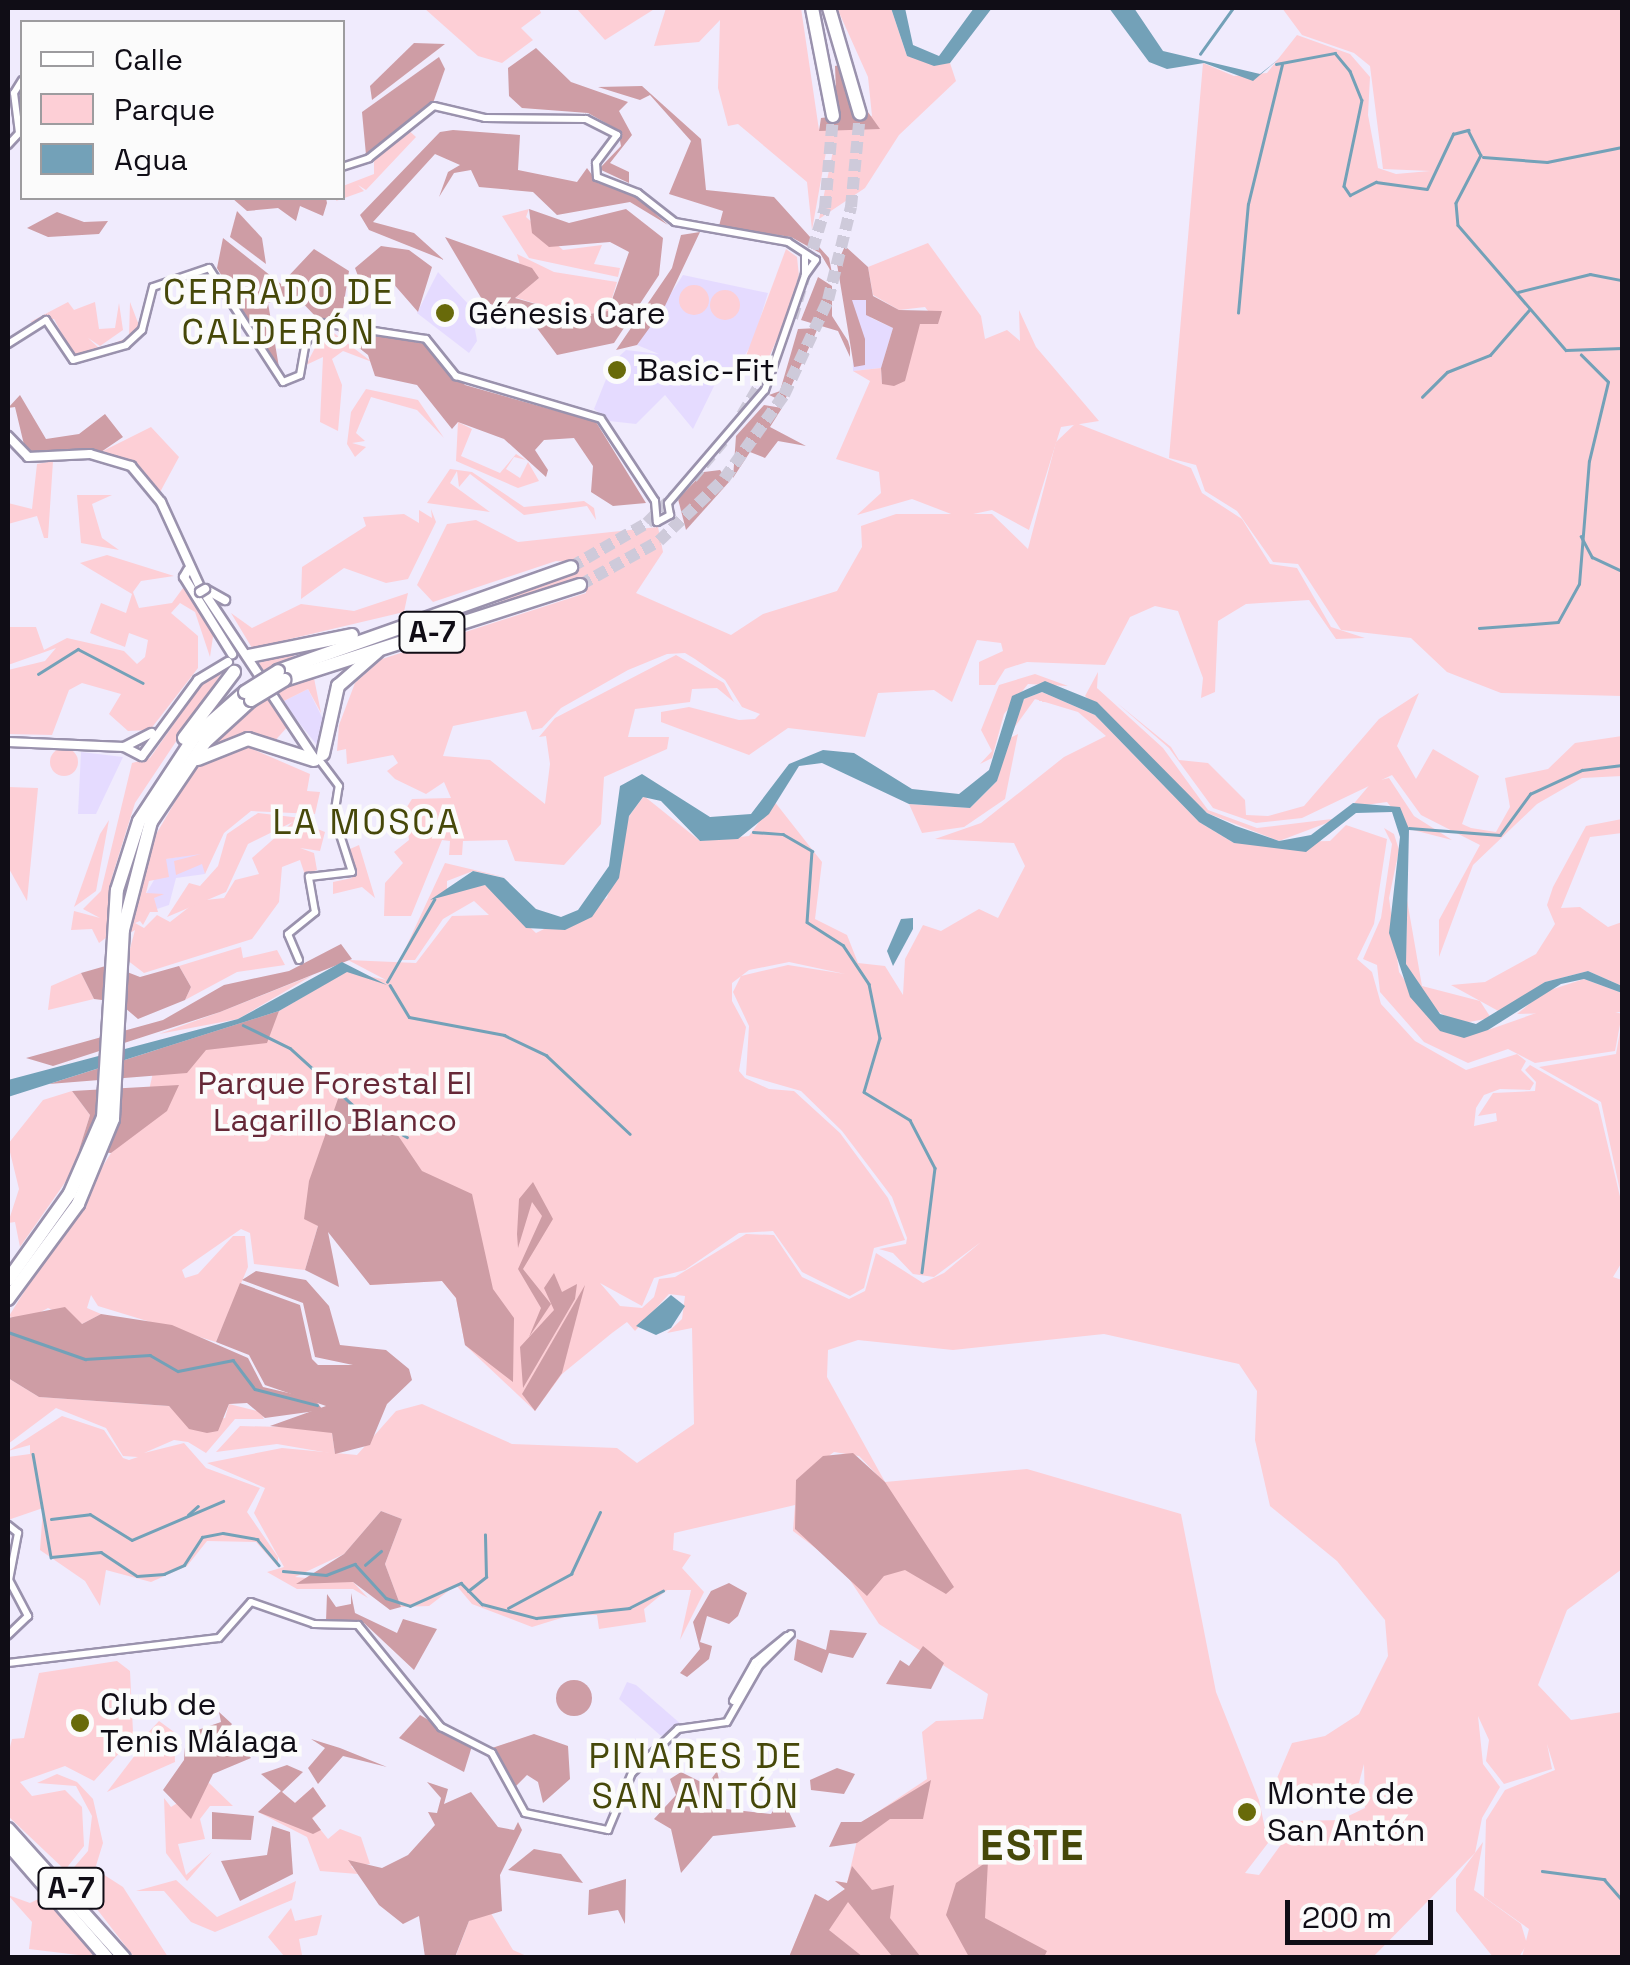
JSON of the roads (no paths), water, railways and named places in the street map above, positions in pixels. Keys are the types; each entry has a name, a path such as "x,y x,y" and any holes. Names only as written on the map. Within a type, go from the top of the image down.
{"highway":[{"path":"812,8 834,116"},
{"path":"830,8 860,114"},
{"name":"A-7","path":"8,1300 87,1171 112,1067 118,930 128,849 151,795 195,736 281,676 402,634 570,567"},
{"name":"A-7","path":"402,634 580,585"},
{"path":"151,795 239,660 402,634"},
{"path":"182,773 209,750 248,740 317,756 348,672 402,634"},
{"name":"A-7","path":"118,930 137,858 182,773 248,696"},
{"name":"A-7","path":"8,1280 87,1171"},
{"name":"A-7","path":"8,1828 124,1958"},
{"name":"A-7","path":"8,1844 107,1958"}],"main road":[{"path":"8,436 28,456 90,454 131,466 161,502 186,574 239,660 262,680 317,756"},
{"path":"186,574 203,591 239,660"},
{"path":"203,591 224,600"},
{"path":"203,591 239,660"},
{"path":"124,747 137,758 203,675 239,660"},
{"path":"8,742 124,747 160,728"},
{"path":"140,737 147,747"}],"street":[{"path":"8,145 19,133 16,108 20,89"},
{"path":"345,166 370,158 434,106 484,118 586,118 617,135 596,163 598,177 647,198 675,222 771,237 818,265 805,275"},
{"path":"668,504 765,390 805,275 805,256"},
{"path":"8,344 46,320 72,360 126,345 142,330 154,287 210,268 283,382 300,375 306,342 322,323 426,339 456,376 600,419 655,501 658,522 670,515 668,504"},
{"path":"655,501 668,504"},
{"path":"300,960 288,934 315,912 308,877 337,880 352,868 334,816 340,786 317,756"},
{"path":"8,1525 18,1533 9,1580 28,1616 8,1635"},
{"path":"8,1664 219,1638 251,1602 314,1624 358,1625 442,1727 492,1753 525,1813 608,1830 622,1784 663,1740 720,1724 730,1718 759,1666 791,1634 755,1662 720,1724"}],"water":[{"path":"891,8 905,8 913,45 939,56 974,8 992,8 950,63 934,66 907,56"},
{"path":"1109,8 1134,8 1163,51 1260,74 1280,58 1253,81 1204,63 1167,69 1149,62"},
{"path":"1045,681 1097,702 1207,813 1236,826 1279,841 1311,835 1353,803 1400,807 1409,829 1406,964 1440,1014 1476,1024 1545,982 1588,971 1622,986 1622,993 1584,979 1561,984 1488,1030 1464,1038 1440,1031 1410,997 1389,933 1400,837 1392,812 1356,813 1306,852 1234,843 1199,822 1095,715 1042,692 1024,699 997,781 970,808 909,804 822,763 799,766 769,814 738,839 700,841 661,801 643,797 629,816 619,878 592,917 565,930 526,928 485,885 430,900 473,871 504,878 536,909 561,917 578,910 609,866 620,786 642,774 710,817 751,814 789,764 823,750 854,753 912,789 959,794 989,770 1012,696"},
{"path":"913,918 913,929 893,966 887,951 901,919"},
{"path":"342,962 387,985 347,972 279,1011 8,1097 8,1080 238,1019"},
{"path":"671,1295 685,1306 671,1328 656,1335 636,1326"}],"waterway":[{"path":"1200,54 1233,8"},
{"path":"1276,64 1335,53 1350,71 1362,100 1344,186 1350,195 1376,182 1427,189 1453,134 1468,130 1481,155 1456,203 1458,225 1566,350 1622,348"},
{"path":"1238,313 1248,204 1282,65"},
{"path":"1483,157 1547,162 1622,147"},
{"path":"1518,292 1590,274 1622,280"},
{"path":"1422,397 1447,372 1490,355 1529,310"},
{"path":"1479,628 1558,622 1579,584 1589,461 1608,382 1581,355"},
{"path":"1581,536 1592,557 1622,571"},
{"path":"38,674 78,649 143,683"},
{"path":"1409,828 1500,835 1530,794 1582,770 1622,765"},
{"path":"753,832 783,834 812,851 807,922 843,945 869,984 880,1038 864,1092 910,1120 935,1168 922,1272"},
{"path":"387,982 434,900"},
{"path":"390,985 409,1017 504,1035 546,1055 630,1134"},
{"path":"243,1025 290,1048 355,1107 407,1137"},
{"path":"8,1332 85,1359 150,1355 178,1371 233,1360 255,1389 317,1405"},
{"path":"33,1454 51,1557 101,1552 137,1576 164,1574 184,1565 202,1537 223,1533 257,1539 279,1565"},
{"path":"51,1519 90,1514 132,1540 223,1501"},
{"path":"188,1515 198,1506"},
{"path":"508,1608 571,1574 600,1512"},
{"path":"468,1591 486,1577 485,1535"},
{"path":"365,1565 381,1551"},
{"path":"283,1571 326,1575 355,1564 386,1598 410,1606 461,1583 482,1604 536,1618 629,1608 663,1591"},
{"path":"1542,1871 1604,1879 1622,1900"}],"tunnel":[{"path":"580,585 659,541 724,479 784,395 828,300 851,207 860,114"},
{"path":"792,318 825,208 833,116"},
{"path":"742,415 772,364"},
{"path":"692,478 724,440"},
{"path":"571,567 647,523 675,495"}],"place":[{"name":"Génesis Care","path":"445,313"},
{"name":"Basic-Fit","path":"617,370"},
{"name":"Club de Tenis Málaga","path":"80,1723"},
{"name":"Monte de San Antón","path":"1247,1812"}],"district":[{"name":"CERRADO DE CALDERÓN","path":"279,312"},
{"name":"LA MOSCA","path":"367,822"},
{"name":"PINARES DE SAN ANTÓN","path":"696,1776"},
{"name":"ESTE","path":"1033,1846"}],"park label":[{"name":"Parque Forestal El Lagarillo Blanco","path":"335,1102"}]}
